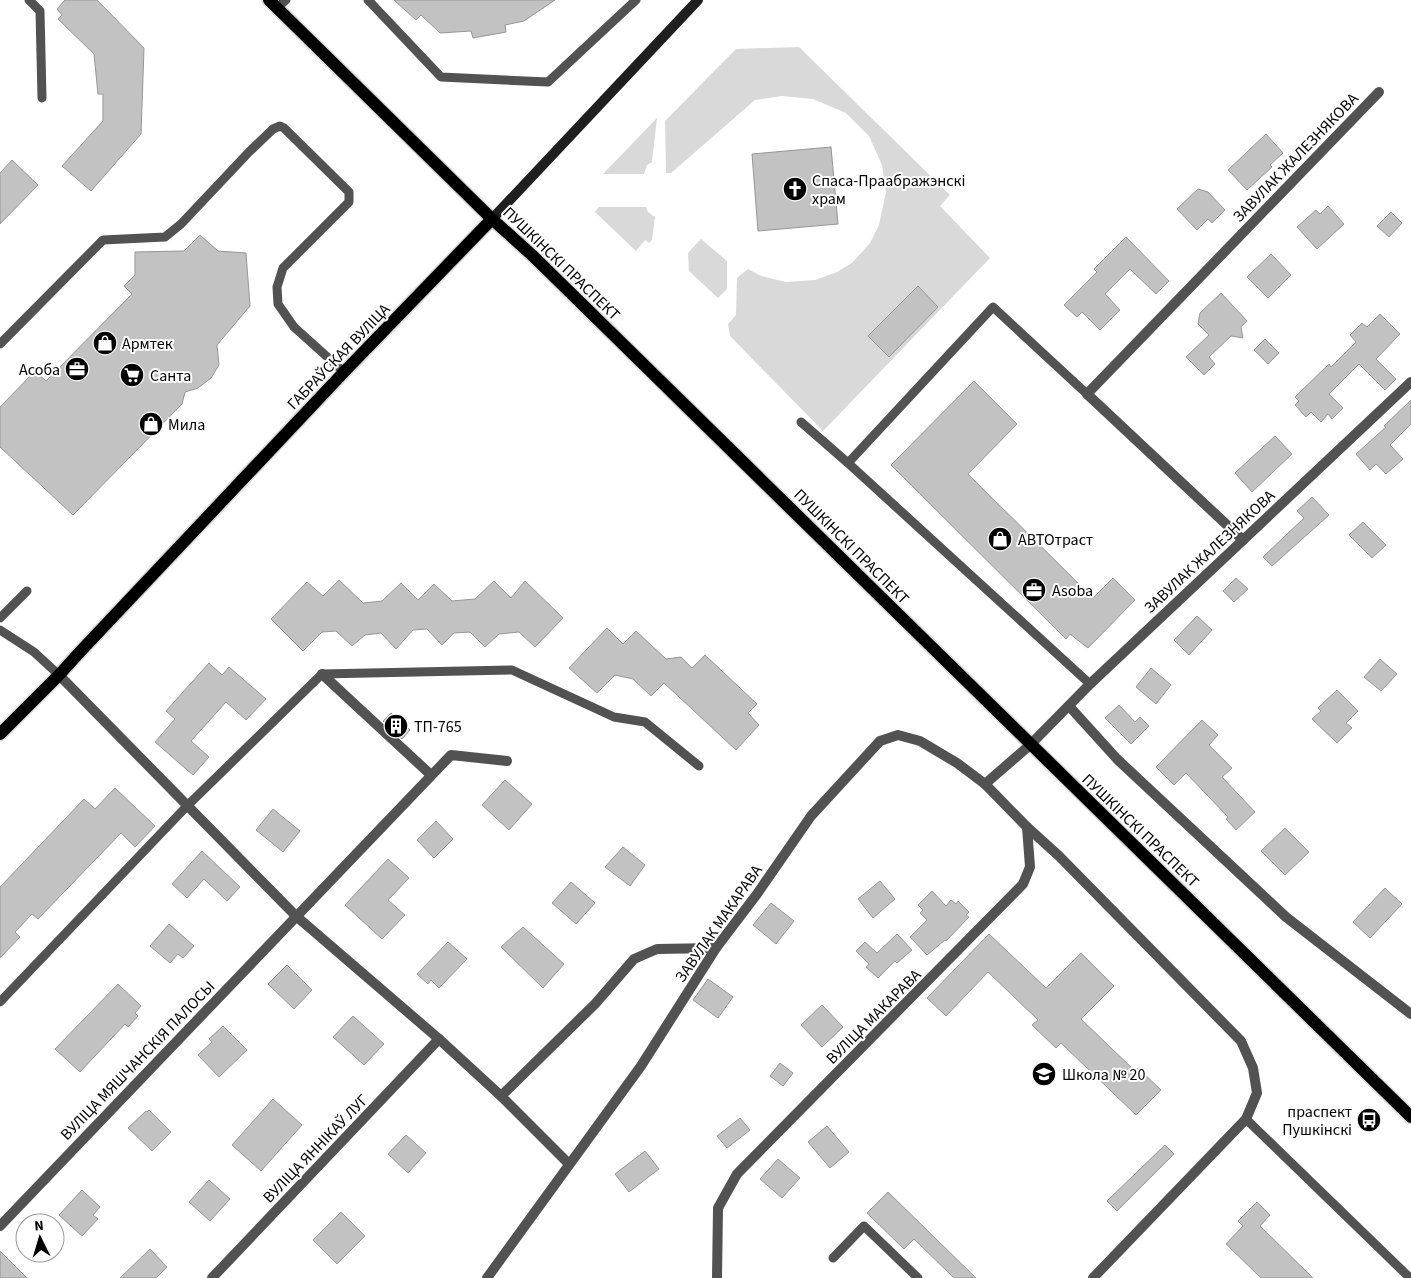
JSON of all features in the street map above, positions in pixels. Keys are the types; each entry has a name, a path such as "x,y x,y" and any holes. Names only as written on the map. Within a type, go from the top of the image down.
{"main road":[{"name":"ГАБРАЎСКАЯ ВУЛІЦА","path":"0,734 59,675 84,646 492,219 698,0"},
{"name":"ПУШКІНСКІ ПРАСПЕКТ","path":"277,3 492,219 548,270 1411,1117"}],"street":[{"name":"ЗАВУЛАК ЖАЛЕЗНЯКОВА","path":"1087,394 1379,92"},
{"name":"ЗАВУЛАК ЖАЛЕЗНЯКОВА","path":"1030,745 1090,684 1411,382"},
{"path":"1087,394 1243,540"},
{"path":"322,674 431,774"},
{"path":"59,675 296,916 440,1039 501,1096 569,1164"},
{"path":"1069,706 1117,760 1286,917 1411,1014"},
{"name":"ЗАВУЛАК МАКАРАВА","path":"487,1278 641,1066 716,948 812,816 880,742 898,735 920,741 957,763 985,784"},
{"path":"1030,745 985,784 1027,828 1059,856 1241,1041 1253,1068 1257,1093 1246,1119 1093,1278"},
{"name":"ВУЛІЦА МЯШЧАНСКІЯ ПАЛОСЫ","path":"0,1226 451,755 507,760"},
{"name":"ВУЛІЦА МАКАРАВА","path":"717,1278 718,1208 737,1174 1023,884 1030,867 1027,828"},
{"path":"501,1096 594,1004 634,959 657,949 716,948"},
{"name":"ВУЛІЦА ЯННІКАЎ ЛУГ","path":"212,1278 440,1039"}],"lane":[{"path":"29,0 40,11 42,98"},
{"path":"368,0 441,77 548,82 636,0"},
{"path":"0,344 103,240 165,237 181,224 255,146 276,127 280,126 349,192 349,202 283,268 277,287 278,304 294,327 344,372"},
{"path":"848,463 992,307 1087,394"},
{"path":"801,422 1090,684"},
{"path":"0,618 26,591"},
{"path":"0,630 34,652 59,675"},
{"path":"0,1002 187,806 322,674 512,670 614,716 645,722 699,766"},
{"path":"1246,1119 1410,1278"},
{"path":"833,1258 864,1226 918,1278"}],"shaded area":[{"path":"799,47 950,195 940,206 990,258 823,431 730,336 728,324 736,315 737,278 748,269 761,276 786,282 815,280 837,272 852,263 870,243 879,225 886,192 882,165 869,136 846,113 813,99 782,96 755,100 671,173 666,173 665,121 736,49"},
{"path":"657,118 652,162 647,165 644,174 603,174"},
{"path":"599,207 646,207 648,212 655,217 652,240 649,243 645,240 636,251 595,212"},
{"path":"701,239 727,261 727,289 718,298 689,271 688,253"}],"building":[{"path":"65,0 97,0 144,48 141,134 91,191 62,166 103,121 103,94 98,94 94,54 58,19 62,15 57,9"},
{"path":"394,0 555,0 524,21 505,25 506,32 473,38 471,31 440,33 421,15 416,20"},
{"path":"1266,134 1283,153 1270,165 1272,167 1247,190 1228,170"},
{"name":"Спаса-Праабражэнскі храм","path":"831,147 838,224 758,231 752,154"},
{"path":"12,160 38,185 0,224 0,173"},
{"path":"1198,189 1208,192 1225,210 1212,223 1208,219 1197,230 1177,209"},
{"path":"1328,206 1344,224 1317,249 1297,227 1316,210 1320,214"},
{"path":"1391,212 1402,223 1389,237 1377,226"},
{"name":"Санта","path":"200,235 218,251 246,253 250,306 217,345 219,365 211,378 198,388 185,392 182,404 73,515 0,447 0,407 35,371 46,381 132,294 124,286 135,275 135,252 184,251"},
{"path":"1126,237 1169,281 1156,294 1130,269 1105,294 1120,310 1100,330 1082,312 1077,317 1064,305 1097,272 1094,269"},
{"path":"1271,254 1291,275 1268,298 1247,277"},
{"path":"918,286 938,307 889,357 868,336"},
{"path":"1221,293 1247,321 1241,327 1243,338 1231,336 1209,357 1215,364 1204,375 1186,357 1209,335 1198,324 1200,313"},
{"path":"1380,314 1400,334 1376,359 1396,379 1385,390 1359,364 1329,394 1343,408 1332,419 1328,414 1321,422 1311,412 1306,417 1295,405 1299,401 1295,397 1329,364 1331,367 1356,342 1350,335 1362,323 1367,327"},
{"path":"1265,339 1279,353 1268,364 1254,350"},
{"name":"АВТОтраст","path":"974,381 1017,424 968,474 1093,598 1113,578 1135,600 1088,648 1070,634 1066,639 891,465"},
{"path":"1411,400 1411,424 1390,445 1403,459 1386,474 1376,464 1370,470 1356,454 1386,427 1384,426"},
{"path":"1275,436 1292,454 1252,492 1235,473"},
{"path":"1312,497 1329,515 1272,566 1263,557 1304,518 1297,511"},
{"path":"1363,522 1386,545 1372,558 1349,535"},
{"path":"1236,578 1248,589 1234,602 1223,591"},
{"path":"339,580 363,603 382,601 401,583 418,600 434,584 452,601 475,599 494,581 511,598 525,581 563,618 535,647 519,632 499,634 485,647 470,632 454,633 442,645 427,629 413,630 396,649 381,633 365,635 352,646 336,631 322,632 303,651 271,619 307,582 323,596"},
{"path":"1197,616 1212,630 1189,655 1174,640"},
{"path":"607,628 623,644 636,631 666,659 681,657 692,668 705,655 757,704 748,713 759,725 736,750 664,683 651,696 633,679 615,675 597,693 569,668"},
{"path":"1380,659 1397,674 1381,691 1364,677"},
{"path":"209,663 222,675 229,667 266,699 246,720 226,702 191,741 209,757 193,775 155,742 175,719 166,711"},
{"path":"1151,668 1171,685 1156,704 1136,687"},
{"path":"1337,690 1358,711 1346,723 1352,728 1337,743 1312,719 1321,711 1318,708"},
{"path":"1119,705 1135,722 1140,717 1149,726 1131,744 1105,718"},
{"name":"ТП-765","path":"391,713 410,730 402,739 383,721"},
{"path":"1202,720 1218,735 1209,745 1232,768 1222,777 1255,812 1236,830 1226,819 1228,817 1186,773 1174,785 1156,767"},
{"path":"505,780 532,804 509,830 482,805"},
{"path":"115,788 155,826 135,847 121,833 38,919 32,914 15,932 20,937 0,958 0,887 84,799 95,809"},
{"path":"273,809 300,831 283,852 256,830"},
{"path":"436,821 453,839 434,858 417,840"},
{"path":"1285,828 1309,852 1285,875 1261,851"},
{"path":"623,847 645,865 630,886 605,867"},
{"path":"202,851 240,887 227,901 204,879 187,898 172,884"},
{"path":"388,859 409,878 388,900 405,915 382,939 345,905"},
{"path":"880,881 895,899 873,918 858,899"},
{"path":"571,882 595,903 576,924 552,903"},
{"path":"1385,888 1402,904 1370,938 1353,922"},
{"path":"932,891 946,906 951,900 956,904 958,901 969,912 966,915 969,917 946,941 927,955 910,937 927,920 920,913 923,910 918,905"},
{"path":"771,903 794,921 776,944 753,925"},
{"path":"169,924 194,946 183,958 178,954 170,963 150,946"},
{"path":"523,927 564,964 543,988 501,947"},
{"path":"897,934 912,950 897,963 895,961 878,978 866,967 869,964 856,951 865,942 877,953"},
{"path":"989,934 1046,988 1081,953 1114,986 1081,1019 1135,1071 1138,1068 1161,1090 1136,1115 1061,1043 1056,1048 1032,1025 1038,1020 988,972 946,1016 927,998"},
{"path":"448,942 467,959 439,988 431,980 428,984 417,974"},
{"path":"287,965 312,990 294,1009 268,984"},
{"path":"708,979 733,997 718,1018 693,1000"},
{"path":"118,984 141,1006 135,1013 138,1016 128,1027 125,1024 80,1072 55,1049"},
{"path":"822,1005 843,1027 822,1047 801,1025"},
{"path":"353,1016 384,1044 364,1065 333,1037"},
{"path":"223,1026 247,1050 219,1077 198,1055 212,1042 209,1039"},
{"path":"780,1063 793,1073 783,1086 770,1076"},
{"path":"273,1099 302,1125 261,1171 232,1145"},
{"path":"149,1110 171,1132 152,1151 128,1128"},
{"path":"740,1118 750,1130 727,1148 717,1136"},
{"path":"827,1126 849,1152 830,1168 808,1142"},
{"path":"406,1135 426,1153 408,1173 388,1154"},
{"path":"1165,1145 1174,1154 1117,1211 1107,1201"},
{"path":"645,1151 659,1169 629,1192 615,1174"},
{"path":"778,1159 800,1178 782,1198 760,1179"},
{"path":"209,1180 230,1199 210,1221 189,1202"},
{"path":"82,1190 100,1207 93,1215 98,1219 82,1236 65,1220 65,1213 61,1213"},
{"path":"888,1192 976,1278 954,1278 914,1239 904,1249 867,1213"},
{"path":"1257,1202 1270,1215 1260,1226 1313,1278 1261,1278 1226,1244 1243,1226 1238,1221"},
{"path":"341,1212 365,1236 337,1264 313,1240"},
{"path":"150,1249 167,1267 156,1278 120,1278"},
{"path":"0,1251 27,1278 0,1278"}],"place":[{"name":"Спаса-Праабражэнскі храм","path":"795,189"},
{"name":"Армтек","path":"105,343"},
{"name":"Асоба","path":"77,369"},
{"name":"Санта","path":"132,375"},
{"name":"Мила","path":"151,424"},
{"name":"АВТОтраст","path":"1000,539"},
{"name":"Asoba","path":"1034,590"},
{"name":"ТП-765","path":"396,726"},
{"name":"Школа № 20","path":"1044,1074"},
{"name":"праспект Пушкінскі","path":"1369,1120"}]}
